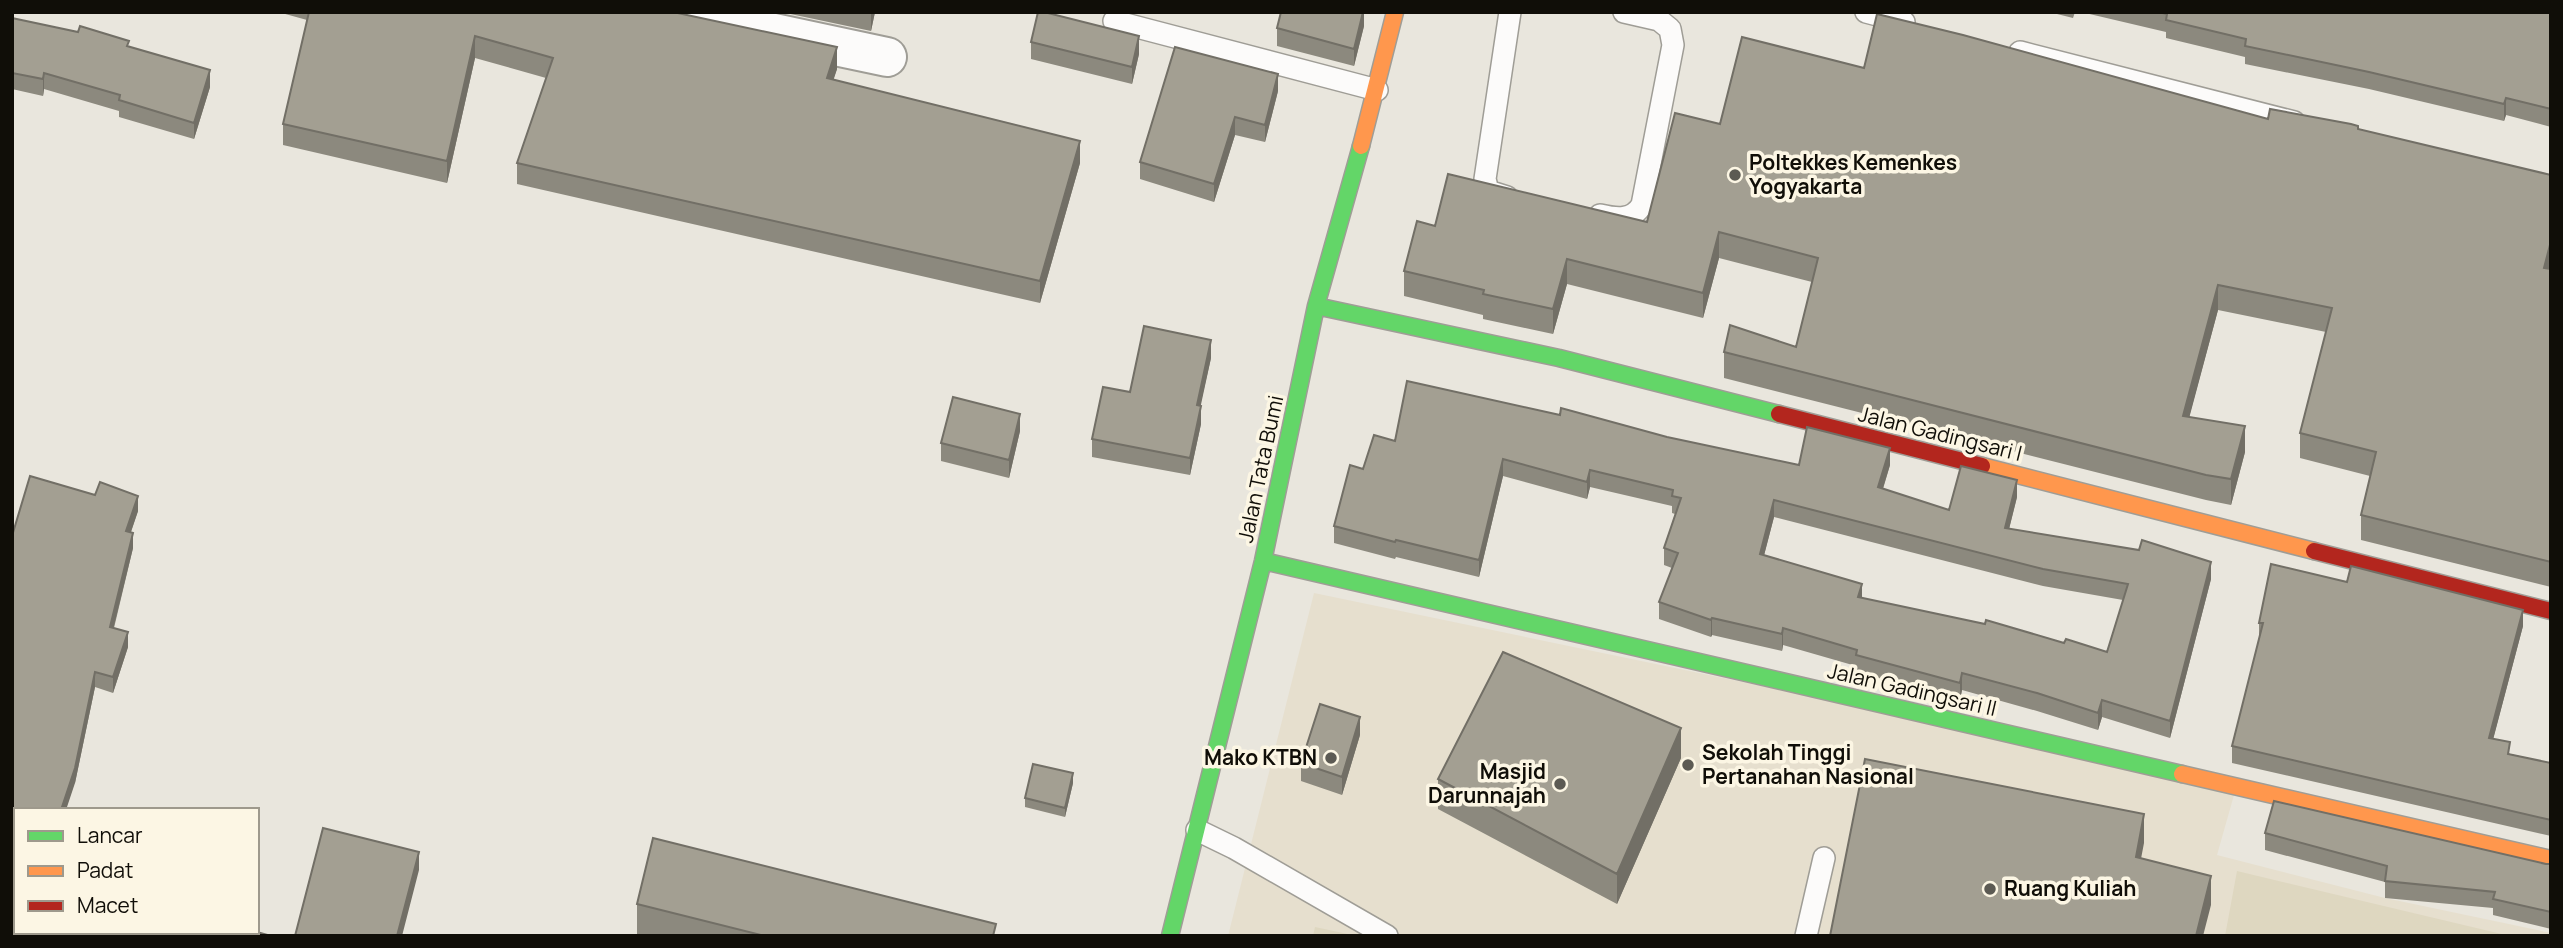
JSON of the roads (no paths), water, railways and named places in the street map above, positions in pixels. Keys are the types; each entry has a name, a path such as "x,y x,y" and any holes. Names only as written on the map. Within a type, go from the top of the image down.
{"street":[{"path":"675,12 887,57"},
{"name":"Jalan Tata Bumi","path":"1170,936 1264,561 1316,306 1377,90 1395,12"},
{"name":"Jalan Gadingsari I","path":"1316,306 1559,358 2551,611"},
{"name":"Jalan Gadingsari II","path":"1264,561 2551,859"}],"lane":[{"path":"1510,12 1485,179 1488,191 1493,194 1532,202"},
{"path":"1584,212 1626,219 1637,213 1642,205 1673,45 1670,29 1659,20 1624,12"},
{"path":"1866,12 1919,26"},
{"path":"1114,21 1377,90"},
{"path":"2000,47 2309,125"},
{"path":"1197,830 1234,848 1387,936"},
{"path":"1806,936 1824,858"}],"place":[{"name":"Poltekkes Kemenkes Yogyakarta","path":"1735,175"},
{"name":"Mako KTBN","path":"1331,758"},
{"name":"Sekolah Tinggi Pertanahan Nasional","path":"1688,765"},
{"name":"Masjid Darunnajah","path":"1560,784"},
{"name":"Ruang Kuliah","path":"1990,889"}]}
